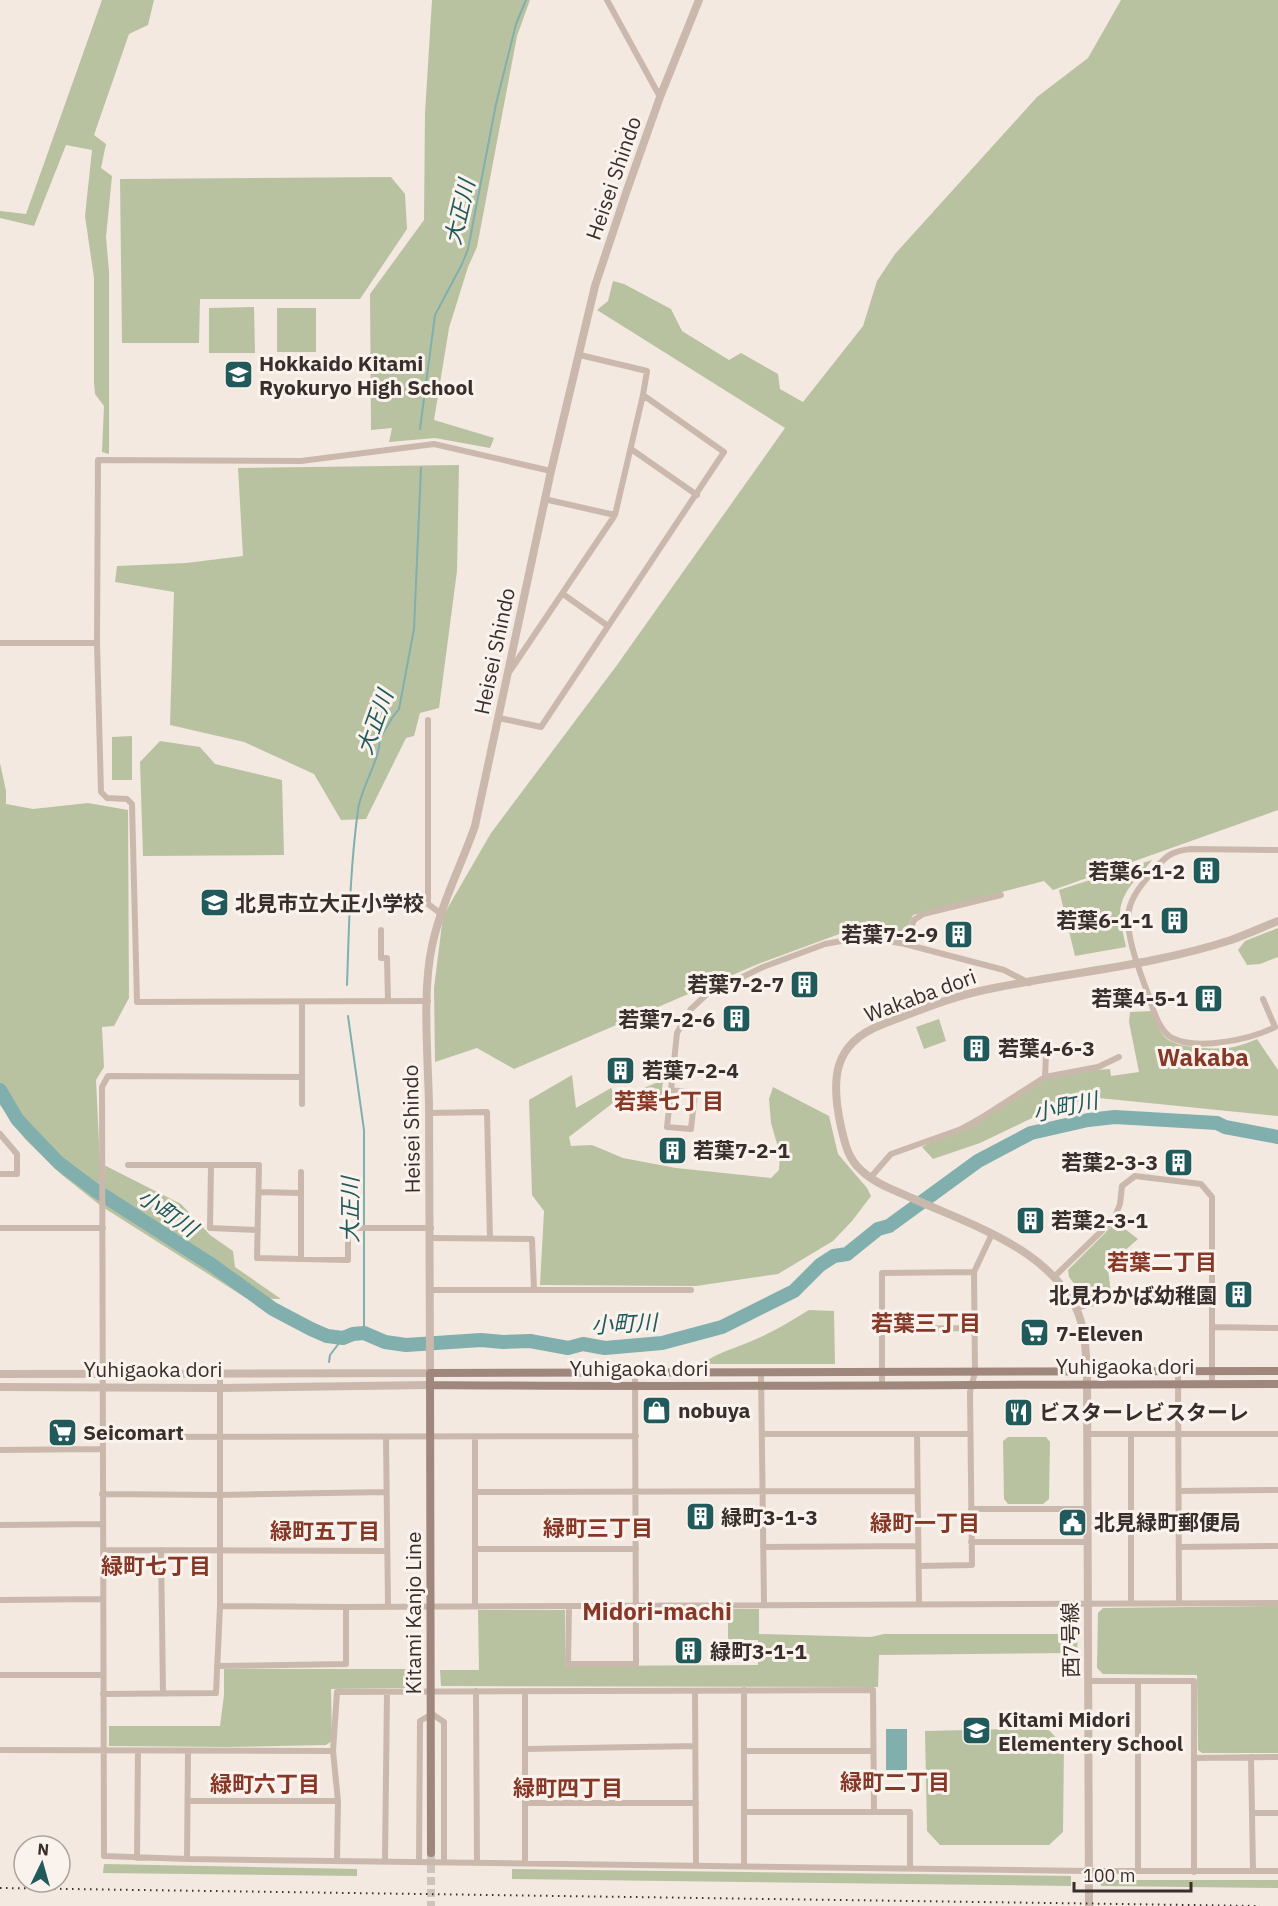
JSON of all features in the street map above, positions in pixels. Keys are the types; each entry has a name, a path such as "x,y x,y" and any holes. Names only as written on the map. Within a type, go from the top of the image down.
{"main road":[{"name":"Yuhigaoka dori","path":"430,1373 1278,1371"},
{"name":"Kitami Kanjo Line","path":"430,1373 431,1853"},
{"name":"Yuhigaoka dori","path":"430,1385 1278,1384"}],"street":[{"path":"607,0 660,98"},
{"name":"Heisei Shindo","path":"430,1373 428,1001 431,948 440,913 463,861 475,826 544,499 595,286 660,98 699,0"},
{"path":"509,672 615,515 631,449 646,371 580,355"},
{"path":"499,718 541,727 724,452 643,395"},
{"path":"428,1001 137,1002 132,804 127,799 107,798 100,792 97,643 98,460 301,461 434,444 551,471"},
{"path":"631,449 697,495"},
{"path":"544,499 615,515"},
{"path":"563,594 608,626"},
{"path":"0,643 97,643"},
{"path":"428,720 428,903 440,913"},
{"path":"1263,999 1275,1027 1261,1034 1231,1041 1186,1042 1173,1038 1160,1024 1137,962 1127,923 1129,908 1138,889 1169,854 1178,850 1191,849 1278,849"},
{"path":"905,944 914,920 923,914 1001,895"},
{"name":"Wakaba dori","path":"1087,1373 1086,1351 1076,1308 1054,1276 1033,1257 992,1234 870,1178 851,1160 846,1149 836,1103 835,1080 839,1065 845,1051 857,1037 878,1026 959,996 1137,962 1232,939 1278,921"},
{"path":"381,930 381,958 387,957 388,1001"},
{"path":"671,1090 695,1093 692,1129 668,1127 671,1090 679,1028 691,1009 707,994 763,967 835,942 872,938 905,944 1004,970 1029,983"},
{"path":"302,1002 302,1104"},
{"path":"1045,1077 1046,1055"},
{"path":"870,1178 891,1154 967,1127 1045,1077 1098,1066 1119,1057"},
{"path":"303,1077 108,1077 102,1087 104,1856 1089,1871 1278,1871"},
{"path":"429,1113 487,1112 490,1238"},
{"path":"0,1134 17,1154 17,1174 0,1174"},
{"path":"128,1165 260,1165 257,1258 348,1260 348,1228 431,1228"},
{"path":"211,1165 210,1228 258,1230"},
{"path":"301,1172 301,1259"},
{"path":"1054,1276 1114,1219 1120,1204 1122,1186 1135,1176 1201,1184 1212,1197 1212,1384"},
{"path":"259,1192 301,1193"},
{"path":"0,1228 103,1228"},
{"path":"919,1566 972,1565 970,1386 975,1372 974,1272 992,1234"},
{"path":"431,1238 532,1239 534,1289"},
{"path":"882,1386 882,1273 974,1272"},
{"path":"430,1290 691,1290"},
{"path":"1076,1308 1118,1296 1212,1296"},
{"path":"1212,1327 1278,1328"},
{"path":"882,1329 974,1328"},
{"path":"1178,1371 1179,1604"},
{"name":"Yuhigaoka dori","path":"0,1374 430,1373"},
{"path":"569,1606 568,1664 636,1664 635,1373"},
{"path":"761,1373 764,1604"},
{"name":"西7号線","path":"1087,1373 1089,1906"},
{"path":"103,1694 216,1693 220,1605 219,1375"},
{"name":"Yuhigaoka dori","path":"0,1387 220,1388 430,1385"},
{"path":"762,1434 970,1434"},
{"path":"917,1434 919,1604"},
{"path":"1087,1434 1278,1434"},
{"path":"1131,1434 1131,1603"},
{"path":"102,1437 636,1436"},
{"path":"386,1437 388,1606"},
{"path":"475,1437 475,1606"},
{"path":"0,1450 102,1449"},
{"path":"1179,1491 1278,1490"},
{"path":"475,1492 917,1491"},
{"path":"102,1494 219,1495 386,1492"},
{"path":"971,1509 1086,1509"},
{"path":"0,1525 103,1524"},
{"path":"971,1542 1086,1542"},
{"path":"764,1547 918,1546"},
{"path":"1179,1547 1278,1546"},
{"path":"475,1549 636,1549"},
{"path":"103,1550 387,1551"},
{"path":"161,1550 163,1694"},
{"path":"0,1600 103,1599"},
{"path":"220,1605 346,1607 1278,1603"},
{"path":"217,1666 346,1664 346,1607"},
{"path":"0,1675 103,1675"},
{"path":"1088,1681 1194,1681 1194,1872"},
{"path":"1138,1681 1138,1871"},
{"path":"695,1690 696,1865"},
{"path":"744,1690 744,1866"},
{"path":"337,1860 338,1801 333,1751 337,1692 873,1690 874,1812"},
{"path":"476,1691 477,1862"},
{"path":"385,1861 387,1692"},
{"path":"525,1692 525,1863"},
{"path":"419,1862 420,1721 432,1714 444,1722 444,1862"},
{"path":"525,1749 695,1746"},
{"path":"0,1750 333,1751"},
{"path":"137,1858 138,1751"},
{"path":"744,1751 873,1752"},
{"path":"187,1859 188,1752"},
{"path":"1251,1757 1252,1871"},
{"path":"1194,1758 1278,1757"},
{"path":"188,1801 338,1801"},
{"path":"525,1803 696,1803"},
{"path":"744,1812 910,1812 910,1868"},
{"path":"1252,1813 1278,1813"}],"green space":[{"path":"102,0 154,0 148,25 129,34 94,135 106,144 101,168 112,176 106,237 109,271 109,454 102,452 104,406 95,394 94,383 94,278 85,216 92,150 66,145 34,226 0,218 0,211 26,214"},
{"path":"432,0 530,0 517,36 477,247 468,267 449,328 434,420 494,438 490,448 435,438 389,442 392,428 371,430 370,294 424,220 425,113"},
{"path":"1121,0 1278,0 1278,810 1053,890 1044,881 913,915 903,937 863,929 842,933 758,964 514,1069 477,1048 435,1062 434,988 443,916 491,833 617,665 785,428 597,310 608,301 613,281 624,284 671,309 682,331 729,360 741,353 778,374 780,389 803,402 863,326 877,281 895,254 1037,97 1088,58"},
{"path":"391,177 405,194 407,229 360,299 200,299 199,343 122,343 120,179"},
{"path":"254,307 255,353 209,353 209,308"},
{"path":"277,308 316,308 316,352 277,352"},
{"path":"459,465 457,571 439,708 420,713 414,736 406,738 366,819 341,820 314,774 244,742 170,725 174,592 115,582 117,566 186,563 243,556 238,468"},
{"path":"132,736 132,780 112,780 112,737"},
{"path":"160,741 200,747 215,764 282,780 284,855 143,856 140,762"},
{"path":"0,763 6,791 6,804 33,809 88,803 128,810 129,998 114,1026 102,1027 104,1067 96,1080 100,1163 181,1204 210,1235 233,1251 235,1267 281,1299 246,1298 101,1206 62,1175 25,1139 0,1105"},
{"path":"1152,860 1132,885 1121,905 1120,913 1126,947 1075,956 1059,890"},
{"path":"1278,928 1278,957 1260,964 1247,965 1238,950 1245,941"},
{"path":"1154,1011 1165,1037 1178,1044 1198,1048 1227,1048 1257,1039 1278,1070 1278,1116 1099,1098 1059,1105 980,1143 933,1159 922,1147 1048,1078 1082,1071 1110,1069 1111,1076 1139,1072 1129,1022 1130,1012"},
{"path":"939,1019 946,1041 924,1049 916,1027"},
{"path":"572,1075 576,1108 611,1088 618,1099 569,1137 571,1146 592,1145 623,1158 676,1168 771,1178 779,1170 780,1154 771,1123 769,1099 773,1087 829,1116 838,1154 871,1196 833,1241 778,1274 696,1286 540,1285 544,1211 532,1195 529,1100"},
{"path":"663,1080 661,1102 638,1099 639,1090"},
{"path":"1116,1222 1138,1239 1115,1259 1108,1269 1111,1294 1085,1298 1069,1277 1068,1270"},
{"path":"809,1310 834,1311 835,1364 702,1364 721,1353 768,1333"},
{"path":"1008,1437 1046,1437 1050,1442 1049,1499 1043,1504 1008,1504 1004,1499 1003,1441"},
{"path":"1278,1606 1278,1753 1202,1753 1198,1750 1197,1675 1103,1674 1097,1668 1098,1613 1103,1608"},
{"path":"728,1609 759,1609 759,1634 871,1637 884,1634 1078,1634 1077,1653 879,1655 878,1687 441,1686 440,1670 479,1670 478,1610 565,1610 565,1666 758,1665 758,1640 728,1640"},
{"path":"224,1669 417,1669 417,1688 331,1689 332,1741 326,1745 109,1746 109,1726 220,1726 224,1695"},
{"path":"1047,1728 1064,1746 1063,1832 1049,1845 940,1845 927,1831 925,1731"},
{"path":"104,1864 357,1869 357,1876 103,1873"},
{"path":"512,1869 1071,1876 1071,1886 512,1879"},
{"path":"1100,1880 1278,1880 1278,1888 1101,1886"}],"water":[{"path":"886,1729 907,1729 907,1770 886,1770"}],"waterway":[{"name":"大正川","path":"420,429 435,315 468,249 496,104 516,24 526,0"},
{"name":"大正川","path":"347,985 349,919 358,810 377,754 379,740 399,709 414,629 421,468"},
{"name":"大正川","path":"348,1016 364,1130 364,1333"},
{"name":"小町川","path":"0,1090 17,1119 59,1163 95,1190 212,1265 273,1309 327,1336 343,1338 364,1333 385,1342 406,1345 481,1340 530,1341 568,1348 583,1344 605,1348 662,1343 722,1327 794,1291 820,1265 834,1256 847,1254 878,1229 889,1226 978,1161 1031,1133 1088,1120 1115,1117 1217,1123 1225,1127 1278,1137"},
{"path":"329,1362 330,1355 343,1338"}],"tunnel":[{"path":"431,1853 431,1906"}],"railway":[{"path":"0,1888 1260,1906"}],"place":[{"name":"Hokkaido Kitami Ryokuryo High School","path":"238,375"},
{"name":"若葉6-1-2","path":"1206,871"},
{"name":"北見市立大正小学校","path":"214,903"},
{"name":"若葉6-1-1","path":"1174,920"},
{"name":"若葉7-2-9","path":"959,934"},
{"name":"若葉7-2-7","path":"805,984"},
{"name":"若葉4-5-1","path":"1209,998"},
{"name":"若葉7-2-6","path":"736,1019"},
{"name":"若葉4-6-3","path":"977,1048"},
{"name":"若葉7-2-4","path":"621,1070"},
{"name":"若葉7-2-1","path":"672,1150"},
{"name":"若葉2-3-3","path":"1179,1162"},
{"name":"若葉2-3-1","path":"1030,1220"},
{"name":"北見わかば幼稚園","path":"1238,1295"},
{"name":"7-Eleven","path":"1035,1333"},
{"name":"nobuya","path":"657,1410"},
{"name":"ビスターレビスターレ","path":"1018,1412"},
{"name":"Seicomart","path":"62,1432"},
{"name":"緑町3-1-3","path":"700,1517"},
{"name":"北見緑町郵便局","path":"1073,1522"},
{"name":"緑町3-1-1","path":"689,1651"},
{"name":"Kitami Midori Elementery School","path":"977,1731"}],"district":[{"name":"Wakaba","path":"1203,1057"},
{"name":"若葉七丁目","path":"669,1100"},
{"name":"若葉二丁目","path":"1162,1261"},
{"name":"若葉三丁目","path":"926,1322"},
{"name":"緑町一丁目","path":"925,1522"},
{"name":"緑町三丁目","path":"598,1527"},
{"name":"緑町五丁目","path":"325,1530"},
{"name":"緑町七丁目","path":"156,1565"},
{"name":"Midori-machi","path":"657,1611"},
{"name":"緑町二丁目","path":"895,1781"},
{"name":"緑町六丁目","path":"265,1783"},
{"name":"緑町四丁目","path":"568,1787"}]}
